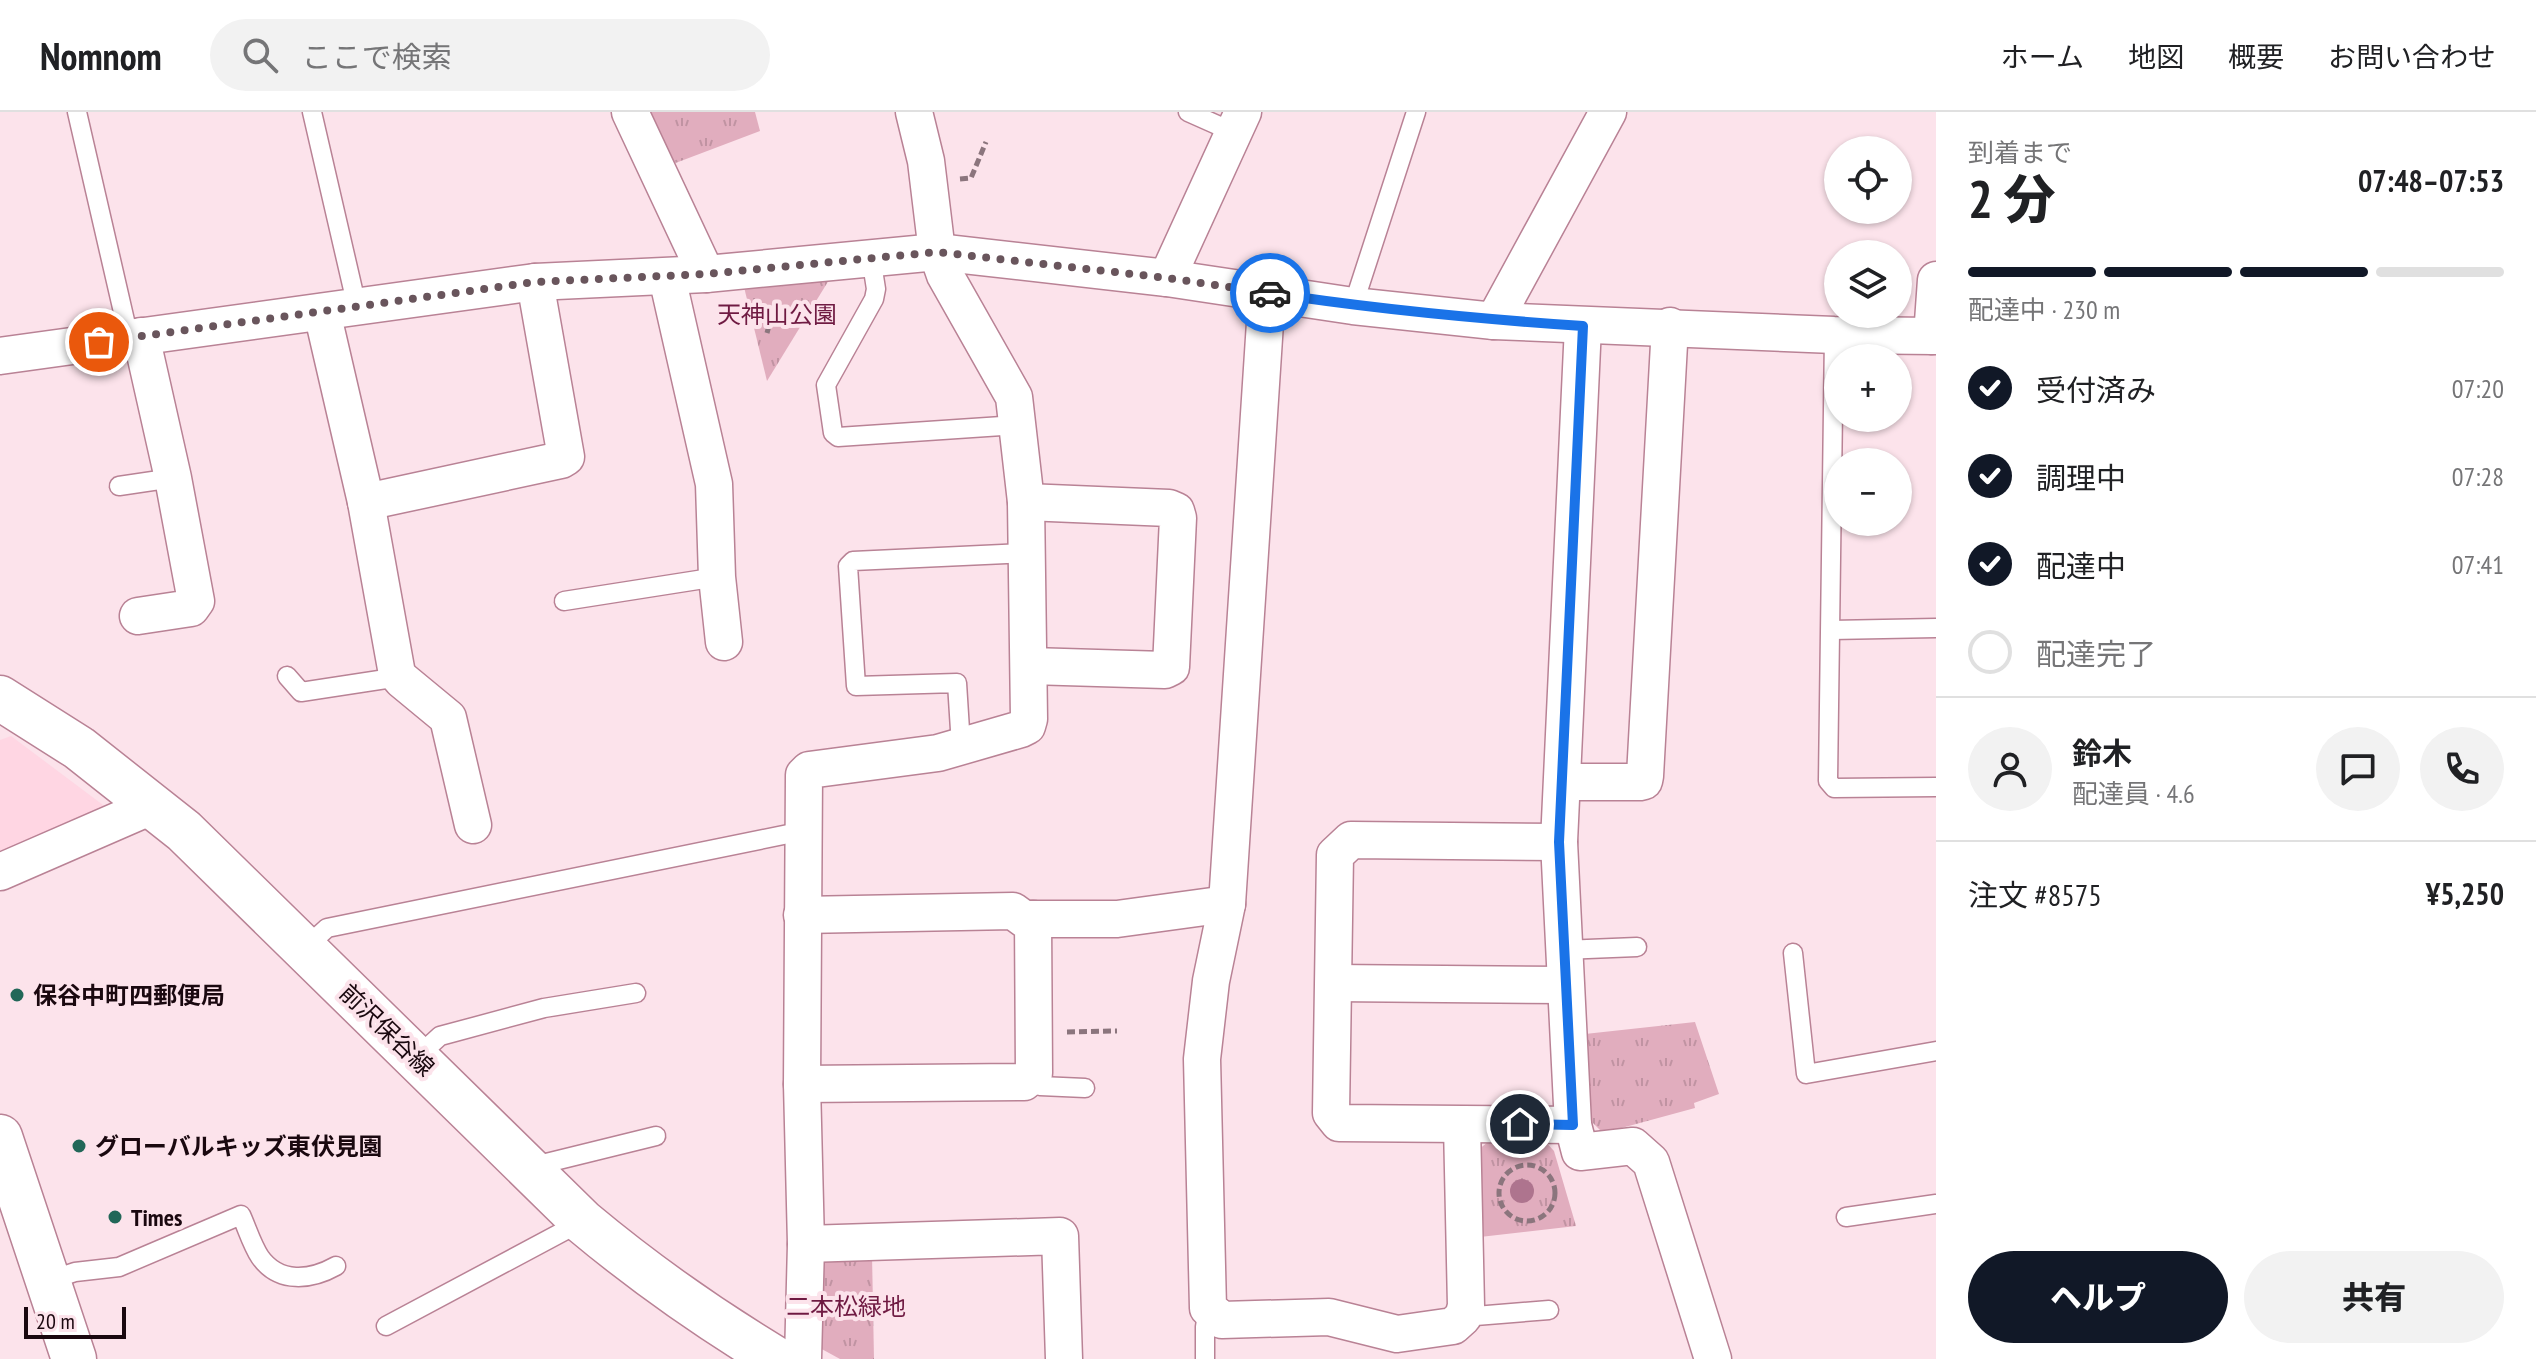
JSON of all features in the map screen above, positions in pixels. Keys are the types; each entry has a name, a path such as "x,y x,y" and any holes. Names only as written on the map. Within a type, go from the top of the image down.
{"main road":[{"name":"前沢保谷線","path":"0,698 79,748 184,831 583,1222 635,1266 677,1296 776,1359"},
{"path":"1,1142 74,1359"}],"street":[{"path":"630,112 706,274"},
{"path":"803,1359 806,1244 802,1084 804,775 809,770 938,753 1027,726 1030,666 1026,502 1014,397 945,275 937,252 926,161 914,112"},
{"path":"1494,321 1608,112"},
{"path":"1167,278 1238,122"},
{"path":"0,356 535,282 667,277 937,252 1167,278 1353,306 1494,321 1834,335 1934,336 1936,280"},
{"path":"667,277 714,484 717,577 724,642"},
{"path":"366,502 566,457 535,282"},
{"path":"1267,292 1227,904 1211,981 1202,1059 1208,1308 1222,1320 1329,1317 1397,1334 1453,1326 1463,1317 1466,1306 1462,1125"},
{"path":"340,309 366,502 399,677 448,718 473,825"},
{"path":"1583,326 1559,842 1573,1125 1580,1152 1633,1146 1651,1162 1713,1359"},
{"path":"1563,782 1644,781 1670,326"},
{"path":"135,337 173,478 195,604 186,610 138,616"},
{"path":"1026,502 1169,508 1176,511 1178,518 1174,663 1171,667 1165,670 1030,666"},
{"path":"0,872 154,805"},
{"path":"1559,842 1351,840 1335,855 1331,1113 1339,1123 1573,1125"},
{"path":"802,915 1013,911 1024,919 1117,919 1227,904"},
{"path":"802,1084 1024,1082 1030,1079 1034,1073 1033,919"},
{"path":"1334,983 1564,968"},
{"path":"806,1244 1060,1236 1064,1359"}],"lane":[{"path":"77,112 135,337"},
{"path":"312,112 340,309"},
{"path":"1188,112 1238,122"},
{"path":"1353,306 1416,112"},
{"path":"871,257 876,289 874,299 826,385 833,433 838,437 1017,425"},
{"path":"1834,335 1830,786 1936,787"},
{"path":"119,486 173,478"},
{"path":"961,746 957,683 856,686 848,566 853,561 1026,553"},
{"path":"564,601 717,577"},
{"path":"1831,630 1936,628"},
{"path":"287,676 301,692 399,677"},
{"path":"304,949 327,928 803,831"},
{"path":"1564,968 1637,947"},
{"path":"1793,953 1806,1074 1936,1051"},
{"path":"416,1058 440,1036 544,1008 636,993"},
{"path":"1030,1079 1040,1086 1085,1088"},
{"path":"527,1168 656,1136"},
{"path":"1846,1217 1936,1204"},
{"path":"48,1281 75,1272 119,1267 241,1215 259,1255 271,1269 288,1276 305,1278 317,1277 336,1266"},
{"path":"386,1326 583,1222"},
{"path":"1205,1359 1208,1308"},
{"path":"1463,1317 1549,1310"}],"path":[{"path":"1034,1032 1117,1031"},
{"path":"1536,1166 1546,1171 1556,1190 1550,1210 1540,1218 1528,1221 1516,1219 1501,1202 1499,1190 1502,1181 1516,1167 1536,1166"}],"shaded area":[{"path":"11,736 107,808 0,856 0,740"}],"green space":[{"path":"636,112 755,112 760,131 665,167"},
{"name":"天神山公園","path":"829,280 767,381 744,287"},
{"path":"1695,1022 1719,1094 1694,1103 1695,1108 1603,1133 1591,1121 1585,1034"},
{"path":"1544,1140 1554,1151 1576,1226 1480,1237 1477,1151 1489,1141"},
{"name":"二本松緑地","path":"872,1254 874,1359 840,1359 818,1347 818,1266 827,1255"}],"way so far":[{"path":"99,342 535,282 667,277 937,252 1270,293"}],"place":[{"name":"保谷中町四郵便局","path":"17,995"},
{"name":"グローバルキッズ東伏見園","path":"79,1146"},
{"name":"Times","path":"115,1217"}],"route":[{"path":"1270,293 1353,306 1494,321 1583,326 1559,842 1573,1125 1520,1124"}]}
